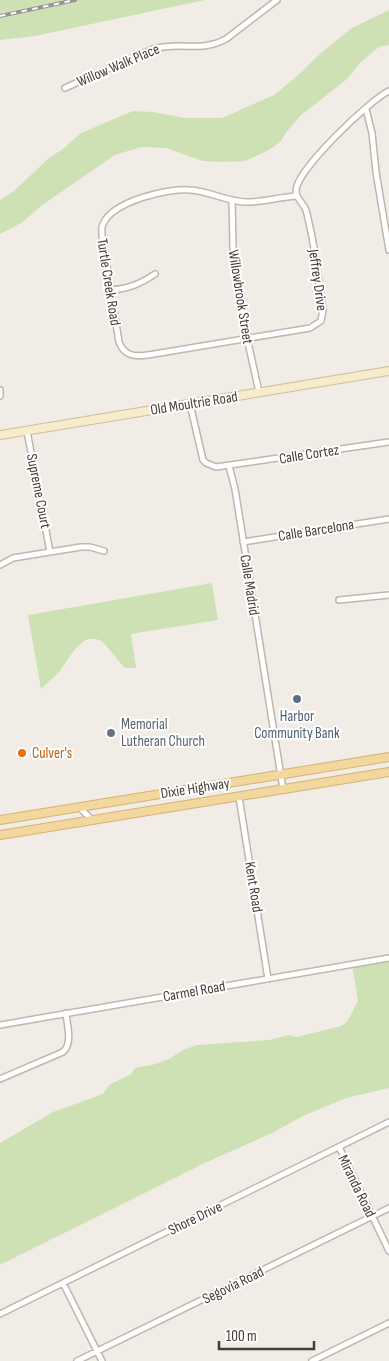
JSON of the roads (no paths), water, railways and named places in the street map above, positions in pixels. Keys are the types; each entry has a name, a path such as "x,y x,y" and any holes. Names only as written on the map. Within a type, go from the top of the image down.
{"main road":[{"name":"Old Moultrie Road","path":"0,435 389,371"},
{"name":"Dixie Highway","path":"0,820 389,756"},
{"path":"0,835 389,772"}],"street":[{"name":"Willow Walk Place","path":"65,88 153,49 172,45 208,47 218,44 226,40 277,0"},
{"path":"297,196 296,186 316,155 382,94 389,91"},
{"path":"366,109 372,134 376,172 389,250"},
{"name":"Turtle Creek Road","path":"248,338 148,355 132,356 123,350 119,342 110,290 102,228 105,220 131,201 179,190 203,192 232,200 248,202 297,196"},
{"name":"Jeffrey Drive","path":"248,338 310,328 318,324 322,319 323,310 310,225 305,208 297,196"},
{"name":"Willowbrook Street","path":"232,200 233,247 259,392"},
{"path":"110,290 140,284 155,274"},
{"path":"0,390 0,396"},
{"path":"190,404 203,460 216,467 229,466"},
{"name":"Supreme Court","path":"27,430 50,552"},
{"name":"Calle Cortez","path":"229,466 389,442"},
{"name":"Calle Madrid","path":"229,466 283,789"},
{"name":"Calle Barcelona","path":"243,542 389,519"},
{"path":"0,565 13,558 81,547 90,547 104,551"},
{"path":"339,600 389,595"},
{"name":"Kent Road","path":"239,796 268,978"},
{"path":"78,807 92,820"},
{"name":"Carmel Road","path":"0,1025 389,958"},
{"path":"0,1079 63,1052 69,1042 66,1013"},
{"name":"Shore Drive","path":"0,1314 389,1122"},
{"name":"Miranda Road","path":"339,1147 389,1251"},
{"name":"Segovia Road","path":"77,1361 389,1208"},
{"path":"63,1283 102,1361"},
{"path":"312,1361 389,1323"}],"railway":[{"path":"0,16 75,0"}],"place":[{"name":"Harbor Community Bank","path":"297,699"},
{"name":"Memorial Lutheran Church","path":"111,733"},
{"name":"Culver's","path":"22,753"}]}
